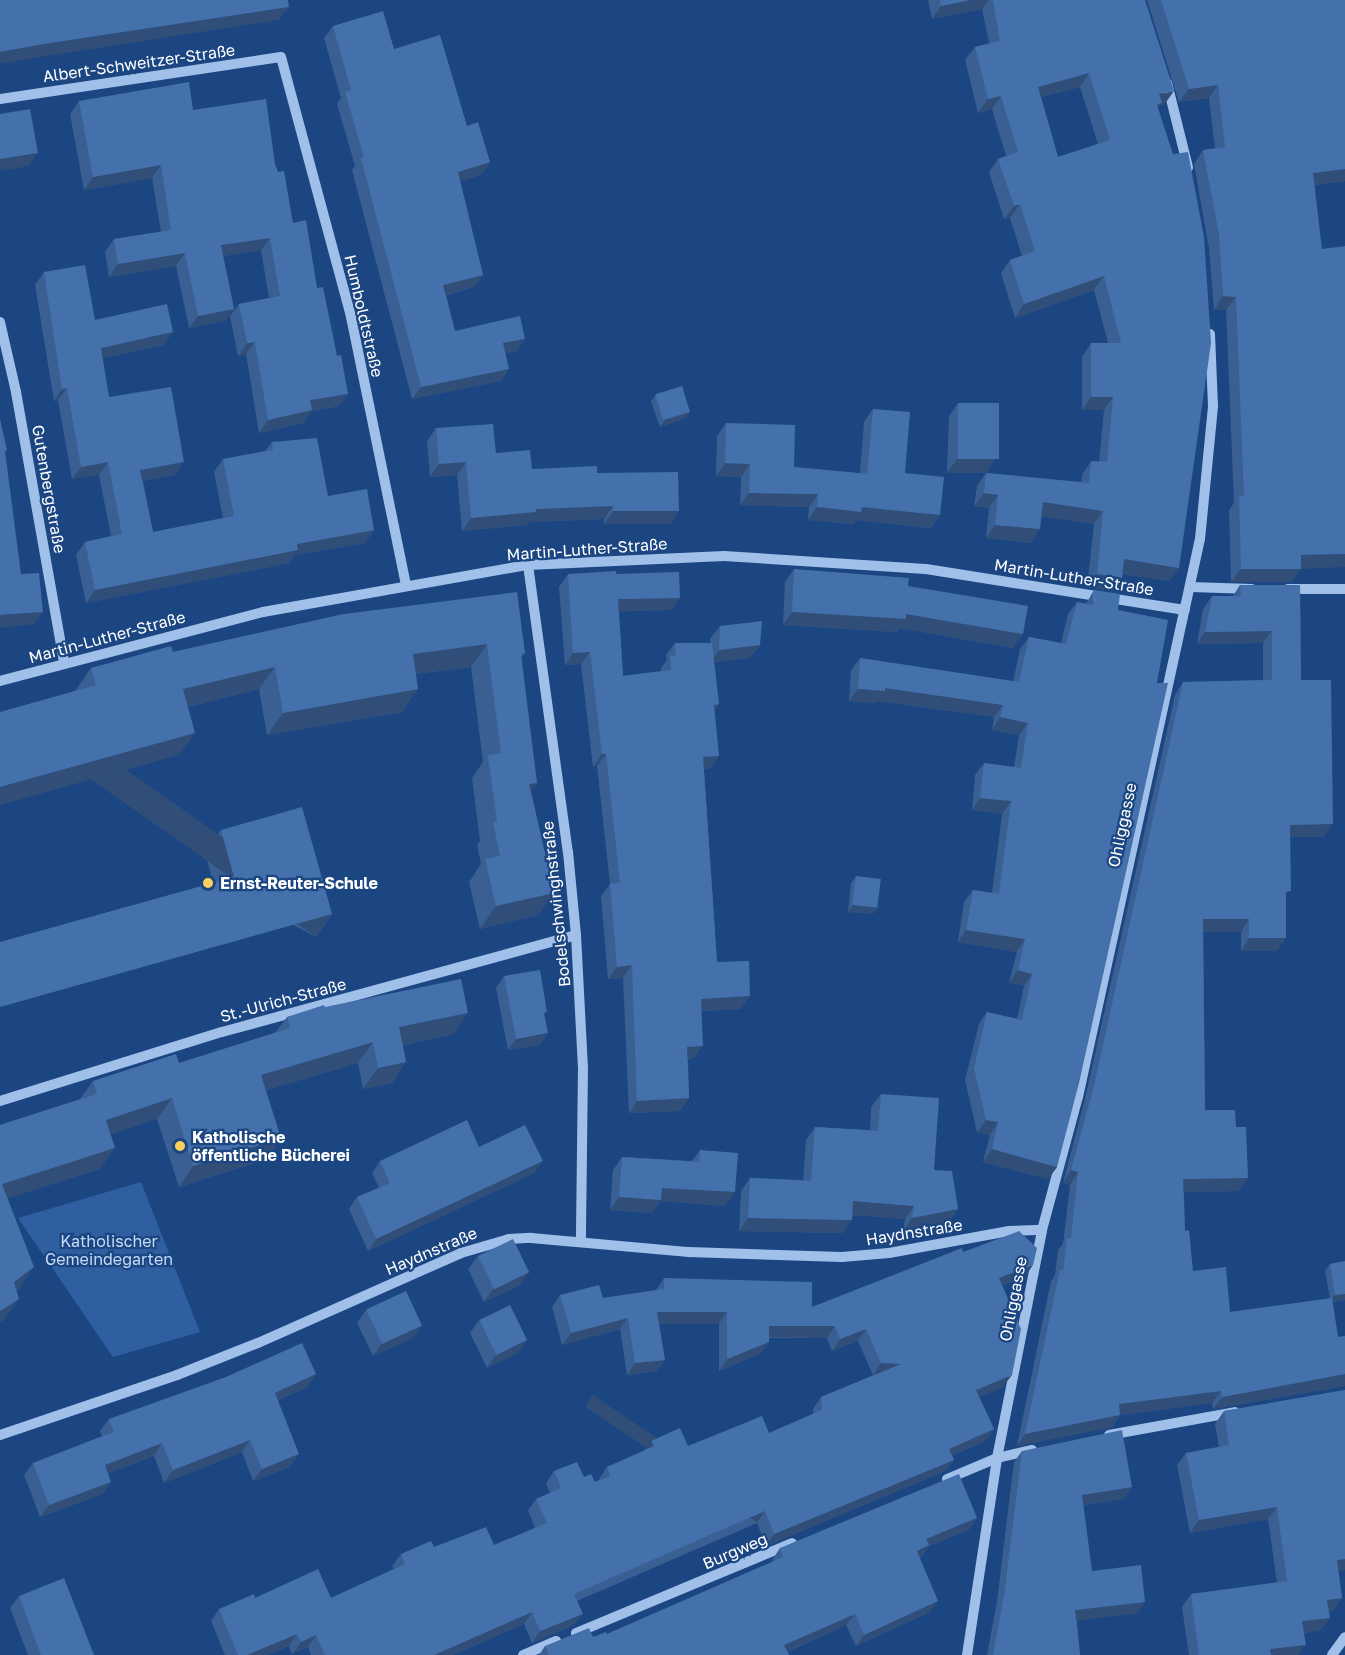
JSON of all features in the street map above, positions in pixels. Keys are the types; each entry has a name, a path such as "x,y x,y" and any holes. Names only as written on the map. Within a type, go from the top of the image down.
{"street":[{"name":"Albert-Schweitzer-Straße","path":"0,99 281,57"},
{"name":"Humboldtstraße","path":"281,57 351,317 406,584"},
{"path":"1164,73 1192,184"},
{"name":"Gutenbergstraße","path":"0,322 16,392 64,662"},
{"name":"Ohliggasse","path":"967,1655 997,1458 1042,1230 1078,1097 1200,539 1211,448 1213,406 1209,326"},
{"name":"Martin-Luther-Straße","path":"0,681 64,662 263,612 406,584 528,565 724,556 903,567 1185,610"},
{"name":"Bodelschwinghstraße","path":"528,565 568,852 576,935 583,1067 581,1242"},
{"path":"1191,586 1262,590"},
{"path":"1274,589 1345,589"},
{"name":"St.-Ulrich-Straße","path":"0,1101 222,1032 576,935"},
{"name":"Haydnstraße","path":"0,1435 197,1367 461,1253 488,1244 531,1238 690,1252 842,1257 889,1253 1009,1231 1042,1230"},
{"path":"1100,1436 1251,1409"},
{"path":"931,1485 997,1458 1042,1448"},
{"name":"Burgweg","path":"523,1655 799,1540"},
{"path":"1332,1655 1345,1637"}],"green space":[{"name":"Katholischer Gemeindegarten","path":"141,1182 200,1332 113,1357 18,1218"}],"building":[{"path":"0,0 288,0 289,7 0,52"},
{"path":"940,0 970,0 941,6"},
{"path":"993,0 1145,0 1174,91 1159,94 1162,103 1157,105 1173,154 1188,152 1204,237 1211,343 1179,568 1124,559 1122,578 1097,574 1103,511 1043,502 1040,529 995,525 998,495 984,493 986,473 1089,483 1091,461 1107,462 1113,397 1091,397 1091,343 1121,343 1104,276 1024,304 1010,260 1035,251 1020,204 1014,206 998,159 1018,152 1001,96 988,99 975,47 1000,41","holes":["1089,73 1110,140 1058,157 1038,87"]},
{"path":"1161,0 1345,0 1345,169 1313,173 1322,249 1345,246 1345,554 1301,555 1301,569 1241,569 1239,497 1244,496 1236,297 1223,296 1219,234 1203,150 1225,147 1218,85 1189,89"},
{"path":"383,11 394,49 440,35 467,126 478,122 490,162 458,172 483,275 443,285 455,331 520,316 525,339 503,343 509,369 421,387 361,158 364,157 345,92 351,90 333,26"},
{"path":"189,82 193,110 266,99 275,164 278,172 284,171 293,223 306,220 317,288 323,287 337,356 341,355 348,394 310,400 312,410 268,420 255,342 247,343 239,304 280,296 270,238 221,245 234,309 198,316 185,253 118,264 114,239 171,230 161,165 93,177 79,101"},
{"path":"30,109 38,153 0,159 0,114"},
{"path":"85,265 95,320 167,304 173,332 101,348 109,397 171,387 184,462 140,470 153,532 234,516 223,459 273,450 272,442 317,438 328,496 367,489 374,530 297,544 298,550 95,590 85,542 122,534 108,462 81,467 67,388 62,389 44,272"},
{"path":"682,386 690,412 663,420 655,394"},
{"path":"958,403 999,403 999,459 958,459"},
{"path":"873,409 910,412 905,473 944,477 940,515 862,507 861,512 817,507 818,494 749,493 750,464 725,463 726,423 795,425 794,467 867,474"},
{"path":"0,419 7,450 5,451 21,574 39,573 43,612 0,615"},
{"path":"493,424 496,453 530,450 532,469 597,466 597,473 678,472 679,511 613,511 613,506 536,509 536,512 471,518 466,462 439,464 436,428"},
{"path":"794,569 909,578 908,586 1028,606 1023,634 906,614 906,619 792,612"},
{"path":"616,571 616,574 679,572 680,598 618,599 623,676 671,670 670,656 676,655 675,643 712,643 719,704 714,705 719,756 703,757 717,962 749,961 750,996 701,999 703,1046 687,1047 689,1098 637,1101 632,965 617,967 610,884 620,883 606,754 602,754 590,652 573,653 568,574"},
{"path":"1240,585 1300,585 1301,680 1331,680 1333,824 1290,825 1291,891 1286,892 1286,938 1249,938 1249,919 1203,919 1205,1110 1235,1110 1236,1127 1246,1127 1248,1178 1183,1179 1185,1231 1189,1230 1193,1271 1226,1267 1230,1312 1332,1298 1338,1337 1345,1336 1345,1374 1222,1397 1221,1391 1119,1404 1120,1415 1025,1434 1060,1269 1063,1272 1067,1238 1071,1238 1078,1172 1071,1170 1094,1086 1183,682 1272,680 1272,631 1205,632 1212,596 1241,596"},
{"path":"1094,590 1120,594 1118,610 1168,620 1157,683 1168,683 1079,1083 1057,1167 992,1149 998,1122 986,1120 974,1068 987,1012 1022,1020 1032,974 1018,970 1025,939 966,930 973,890 999,894 1011,801 980,798 984,763 1021,768 1028,723 1000,717 1003,705 885,688 885,691 858,689 860,658 1019,682 1029,637 1066,644 1077,602 1093,605"},
{"path":"517,592 525,653 521,654 537,783 529,784 554,893 496,906 485,859 500,856 493,822 497,822 488,755 501,753 487,644 413,654 418,689 283,713 275,667 183,689 195,733 0,787 0,712 96,685 91,668 171,646 173,652 344,614"},
{"path":"762,621 760,645 719,650 720,626"},
{"path":"302,807 332,914 0,1007 0,942 234,877 221,830"},
{"path":"856,876 881,879 877,908 852,905"},
{"path":"540,970 548,1033 516,1039 504,976"},
{"path":"461,979 468,1013 399,1027 406,1062 378,1068 373,1042 261,1075 281,1138 193,1166 172,1098 106,1120 115,1148 2,1184 34,1267 14,1282 19,1299 0,1311 0,1125 97,1094 93,1081 176,1054 179,1063 290,1028 287,1017 324,1005 325,1007"},
{"path":"881,1094 939,1098 934,1170 952,1171 958,1209 912,1218 914,1206 853,1201 852,1220 748,1218 750,1178 811,1181 815,1127 878,1131"},
{"path":"467,1120 479,1147 525,1125 543,1161 376,1239 357,1197 390,1183 380,1161"},
{"path":"700,1150 738,1153 735,1192 662,1188 661,1200 619,1197 622,1157 699,1162"},
{"path":"1019,1231 1037,1248 1033,1265 999,1278 1021,1329 1012,1375 976,1390 994,1429 949,1449 954,1460 774,1534 765,1511 574,1594 583,1614 540,1631 532,1612 434,1655 325,1655 316,1635 301,1642 297,1634 247,1655 238,1655 219,1609 254,1594 255,1598 318,1569 331,1598 405,1564 401,1554 431,1541 434,1547 486,1527 494,1545 547,1523 536,1499 561,1488 554,1471 577,1462 584,1477 591,1474 595,1482 610,1476 607,1467 654,1446 651,1441 680,1428 688,1446 762,1416 769,1433 822,1410 821,1397 901,1364 881,1363 866,1329 840,1339 835,1326 769,1326 769,1342 727,1359 727,1312 657,1312 665,1360 635,1363 628,1318 571,1333 560,1295 599,1285 603,1298 664,1289 664,1278 812,1282 812,1307 962,1248 963,1252"},
{"path":"513,1239 529,1272 494,1289 478,1256"},
{"path":"1345,1261 1345,1294 1335,1295 1330,1264"},
{"path":"406,1291 422,1325 382,1344 366,1310"},
{"path":"510,1305 527,1340 497,1355 479,1320"},
{"path":"302,1343 316,1374 275,1393 299,1454 262,1469 250,1440 173,1470 162,1443 105,1465 111,1482 49,1505 33,1463 114,1432 109,1419 226,1377"},
{"path":"1345,1390 1345,1559 1337,1560 1342,1598 1327,1600 1330,1618 1302,1621 1306,1645 1270,1649 1271,1655 1199,1655 1191,1594 1287,1581 1277,1507 1199,1520 1186,1453 1229,1445 1224,1411"},
{"path":"1122,1430 1132,1487 1082,1495 1092,1571 1141,1565 1145,1602 1075,1610 1080,1655 993,1655 1005,1589 1022,1451"},
{"path":"959,1474 977,1518 926,1539 929,1545 917,1551 938,1601 864,1635 855,1614 784,1645 789,1655 549,1655 545,1646 589,1628 593,1637 606,1632 607,1634 783,1557 780,1548"},
{"path":"64,1578 94,1655 41,1655 19,1596"}],"place":[{"name":"Ernst-Reuter-Schule","path":"208,883"},
{"name":"Katholische öffentliche Bücherei","path":"180,1146"}]}
